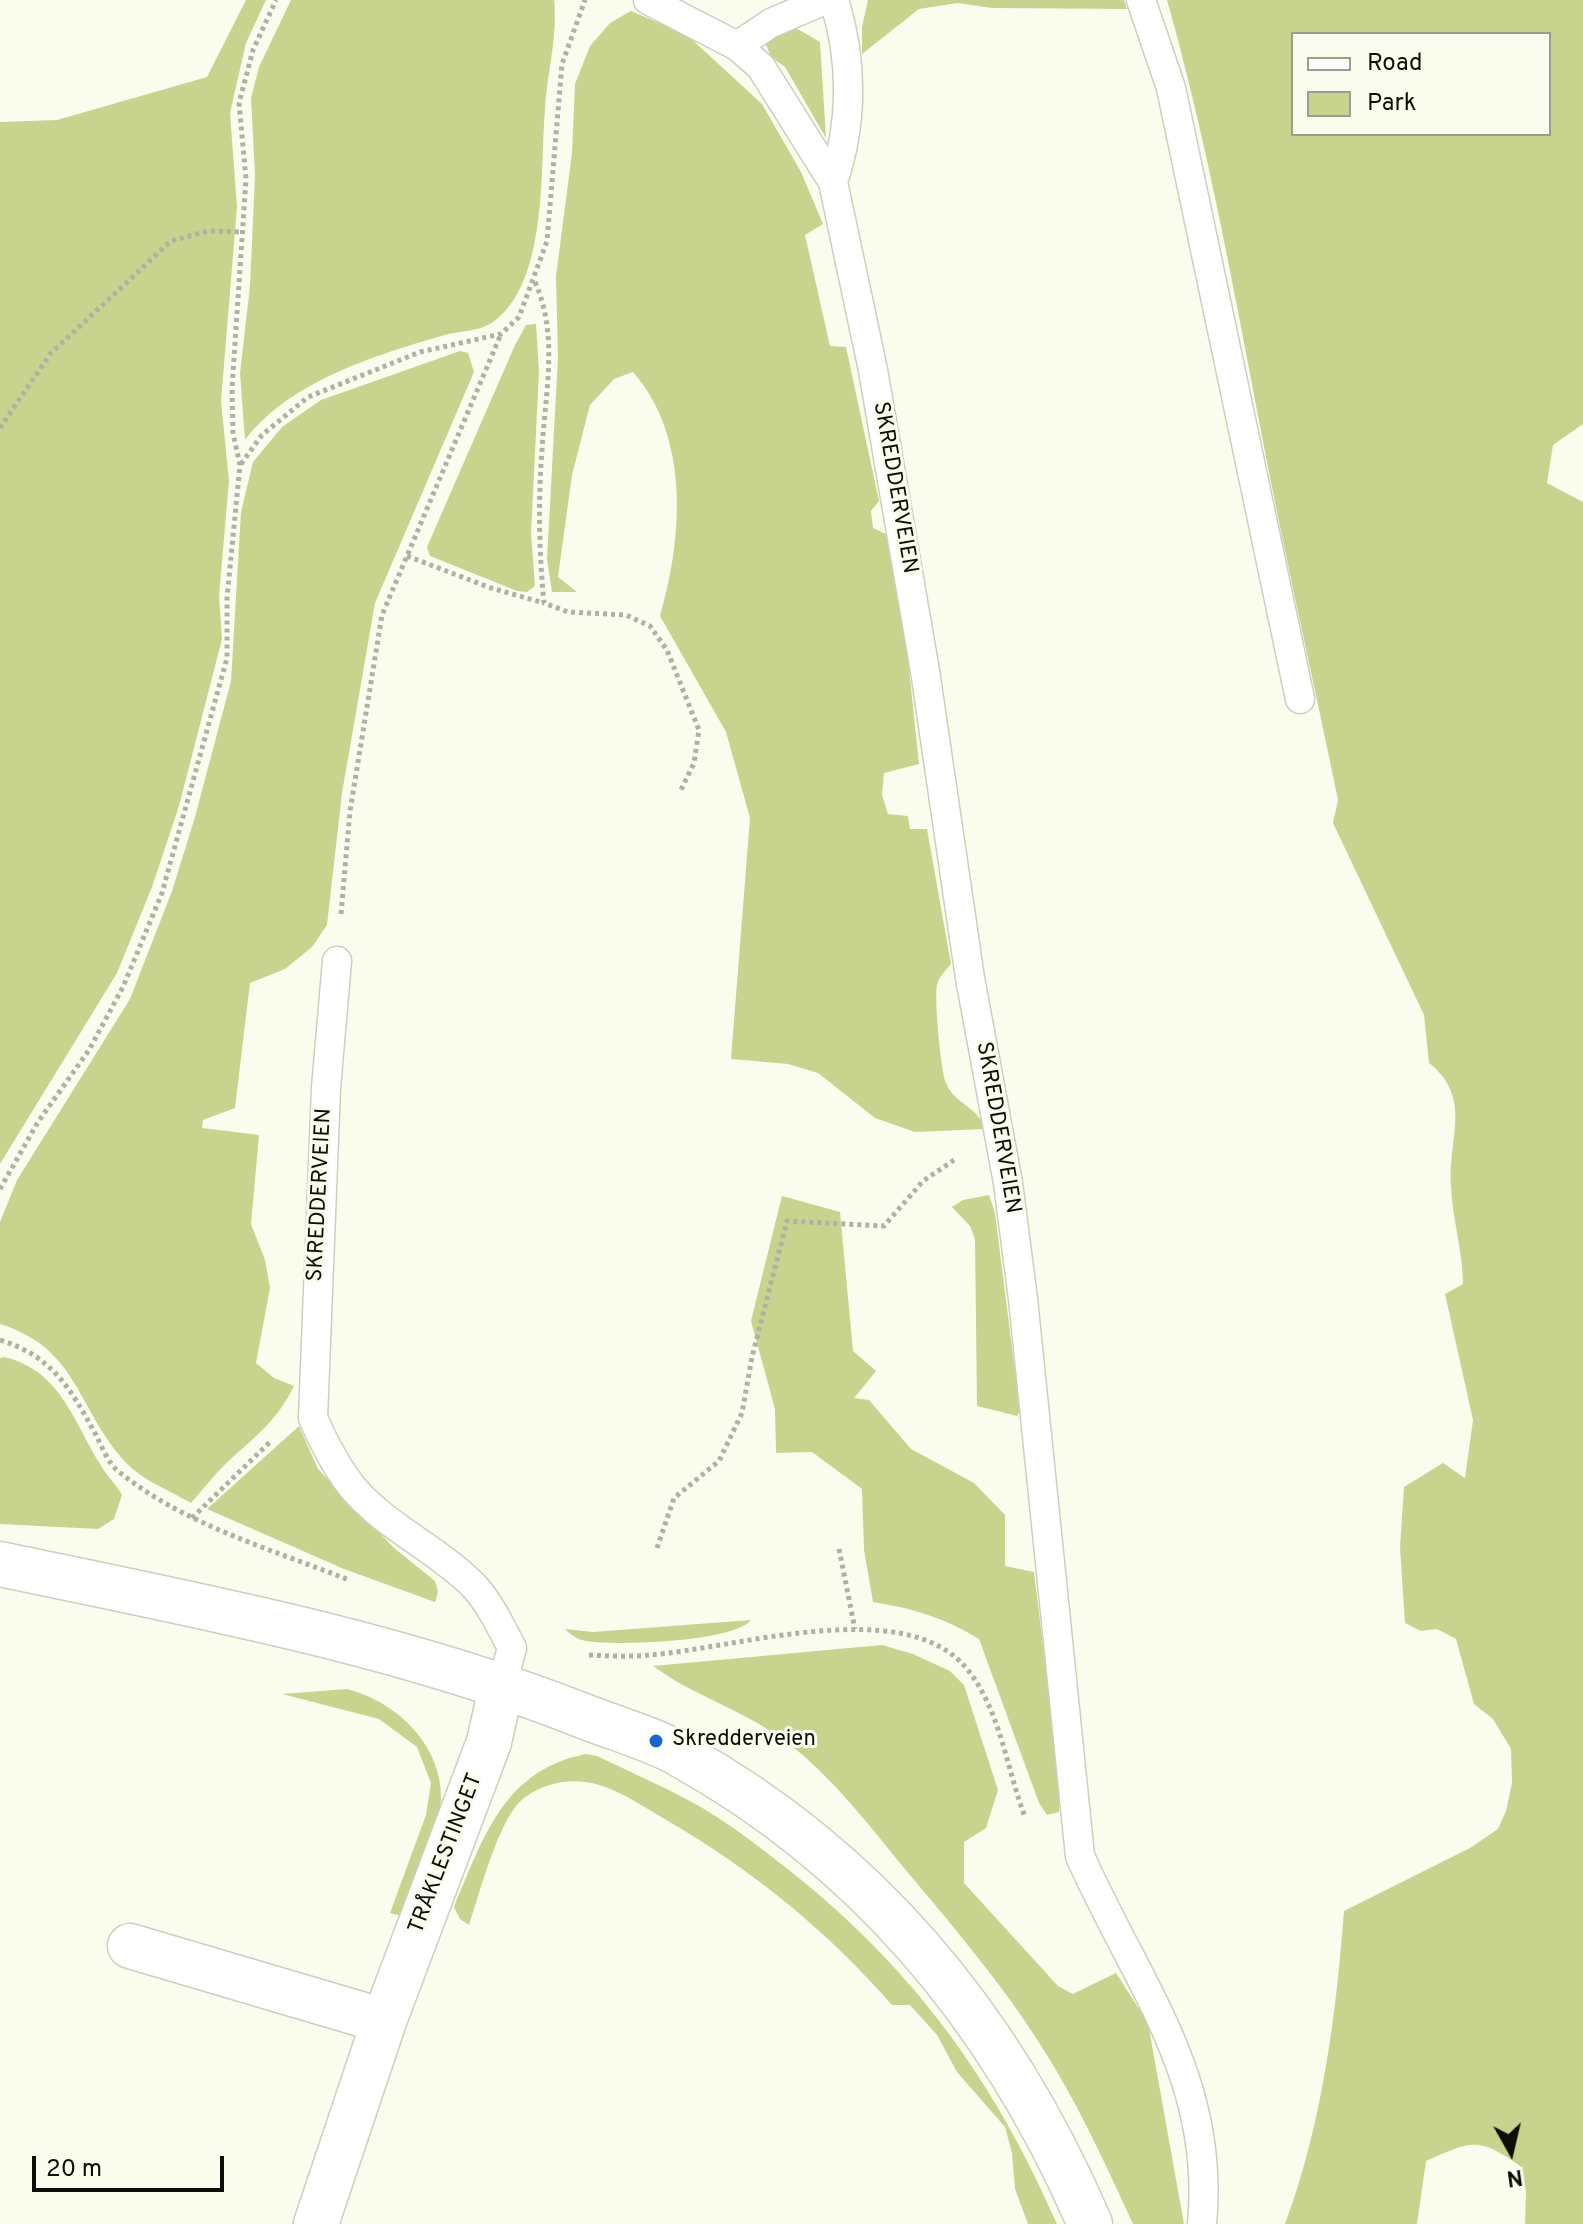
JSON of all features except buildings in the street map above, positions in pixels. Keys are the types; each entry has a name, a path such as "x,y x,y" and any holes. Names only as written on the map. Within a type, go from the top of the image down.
{"street":[{"path":"0,1564 273,1623 502,1684 679,1754 841,1866 898,1922 1018,2078 1060,2153 1090,2224"},
{"name":"TRÅKLESTINGET","path":"316,2224 384,2021 489,1742 502,1684"},
{"path":"130,1946 384,2021"}],"lane":[{"name":"SKREDDERVEIEN","path":"648,0 737,46 761,67 833,182 886,445 925,671 970,978 1000,1144 1023,1299 1080,1856 1103,1908 1160,2013 1184,2070 1197,2119 1205,2187 1202,2224"},
{"path":"737,46 771,23 825,0"},
{"path":"833,182 844,149 849,115 843,27 834,0"},
{"path":"1141,0 1171,88 1300,699"},
{"name":"SKREDDERVEIEN","path":"337,961 326,1088 313,1418 324,1443 353,1487 373,1507 451,1566 488,1603 512,1648 502,1684"}],"path":[{"path":"0,1189 38,1122 89,1050 123,987 162,893 227,658 227,598 240,465 233,433 232,388 246,179 239,103 253,50 276,0"},
{"path":"337,961 350,811 382,615 501,334 519,317 535,281 547,241 562,64 585,0"},
{"path":"0,428 51,353 171,241 208,231 243,232"},
{"path":"535,281 546,306 550,354 539,503 544,603"},
{"path":"240,465 262,435 308,397 420,352 501,334"},
{"path":"407,556 491,588 568,612 626,615 650,626 667,650 699,730 694,763 681,790"},
{"path":"657,1548 674,1498 719,1461 742,1413 752,1357 787,1221 884,1226 923,1181 959,1157 1000,1144"},
{"path":"0,1340 28,1349 43,1359 82,1408 115,1469 192,1518 355,1582"},
{"path":"192,1518 312,1401"},
{"path":"839,1549 855,1629"},
{"path":"586,1655 651,1655 774,1636 855,1629 892,1631 925,1640 967,1668 1001,1741 1033,1839 1057,1862 1080,1856"}],"green space":[{"path":"246,0 266,0 246,43 230,113 237,207 221,401 229,481 219,596 222,639 179,806 152,887 117,973 0,1164 0,122 57,120 207,77"},
{"path":"291,0 554,0 555,27 546,95 538,223 524,281 511,304 493,322 388,353 334,374 285,402 245,440 240,373 250,286 255,175 251,98 259,67"},
{"path":"868,0 1124,0 1127,9 992,8 958,3 919,9 862,54 862,27"},
{"path":"1167,0 1583,0 1583,424 1553,445 1547,483 1583,502 1583,2224 1525,2224 1526,2192 1520,2166 1494,2150 1474,2145 1454,2149 1426,2161 1417,2224 1285,2224 1318,2109 1337,1990 1344,1911 1470,1848 1498,1829 1506,1811 1512,1783 1511,1749 1493,1719 1474,1704 1456,1639 1437,1629 1421,1631 1405,1623 1400,1547 1404,1487 1443,1463 1465,1478 1473,1420 1445,1294 1463,1284 1451,1185 1455,1105 1451,1090 1429,1063 1424,1015 1333,823 1338,800 1197,115"},
{"path":"631,11 687,35 762,104 801,172 823,224 805,235 830,346 846,347 879,501 871,511 873,528 888,535 908,659 919,764 884,773 882,795 888,814 908,816 910,829 927,829 951,964 939,979 936,992 944,1076 950,1090 978,1115 985,1129 915,1132 875,1118 818,1073 788,1064 731,1059 750,818 726,732 660,616 674,554 677,521 673,457 651,398 633,372 614,379 590,405 572,475 558,577 577,592 552,592 547,559 558,358 556,276 572,153 575,84 590,46 610,23"},
{"path":"796,28 820,42 826,138 785,67 771,57 765,42 770,34"},
{"path":"536,324 539,372 531,533 535,586 527,592 517,591 430,556 427,547 515,345 526,325"},
{"path":"460,351 468,353 474,372 375,603 342,793 327,925 312,947 285,969 250,983 235,1108 203,1120 202,1128 259,1135 251,1224 265,1260 270,1288 256,1363 274,1378 294,1386 268,1424 222,1467 191,1503 127,1464 105,1436 60,1362 25,1334 0,1324 0,1222 17,1180 130,999 172,891 231,681 241,512 253,462 282,427 321,400"},
{"path":"989,1195 995,1213 1020,1411 1017,1416 977,1406 975,1239 970,1226 952,1207 963,1200"},
{"path":"782,1196 840,1212 853,1351 876,1371 854,1398 869,1400 911,1449 974,1483 1005,1515 1005,1566 1034,1572 1060,1784 1059,1812 1047,1815 1039,1803 979,1639 928,1615 873,1602 864,1550 862,1489 812,1452 776,1453 775,1409 751,1321"},
{"path":"0,1358 39,1373 52,1385 122,1495 114,1519 98,1529 0,1524"},
{"path":"299,1426 318,1469 394,1548 435,1581 438,1592 435,1602 344,1569 207,1509"},
{"path":"751,1620 722,1633 673,1641 586,1641 565,1629 593,1632"},
{"path":"882,1645 913,1654 950,1671 964,1685 998,1790 986,1828 964,1842 964,1883 1058,1986 1073,1994 1116,1973 1148,2023 1184,2224 1133,2224 1077,2108 1023,2018 957,1931 835,1787 805,1757 773,1732 686,1687 653,1666"},
{"path":"347,1689 386,1706 404,1719 430,1753 438,1773 441,1794 439,1817 405,1917 390,1913 426,1815 431,1783 417,1747 379,1719 282,1694"},
{"path":"586,1754 597,1756 667,1789 730,1826 794,1874 878,1950 948,2032 979,2077 1033,2172 1057,2224 1028,2224 1015,2189 1012,2153 1005,2127 957,2072 937,2035 910,2005 892,2005 842,1952 760,1882 700,1840 626,1796 599,1785 569,1781 541,1788 524,1798 506,1821 469,1925 460,1919 454,1907 475,1857 500,1811 534,1775 558,1762"}],"place":[{"name":"Skredderveien","path":"656,1741"}]}
